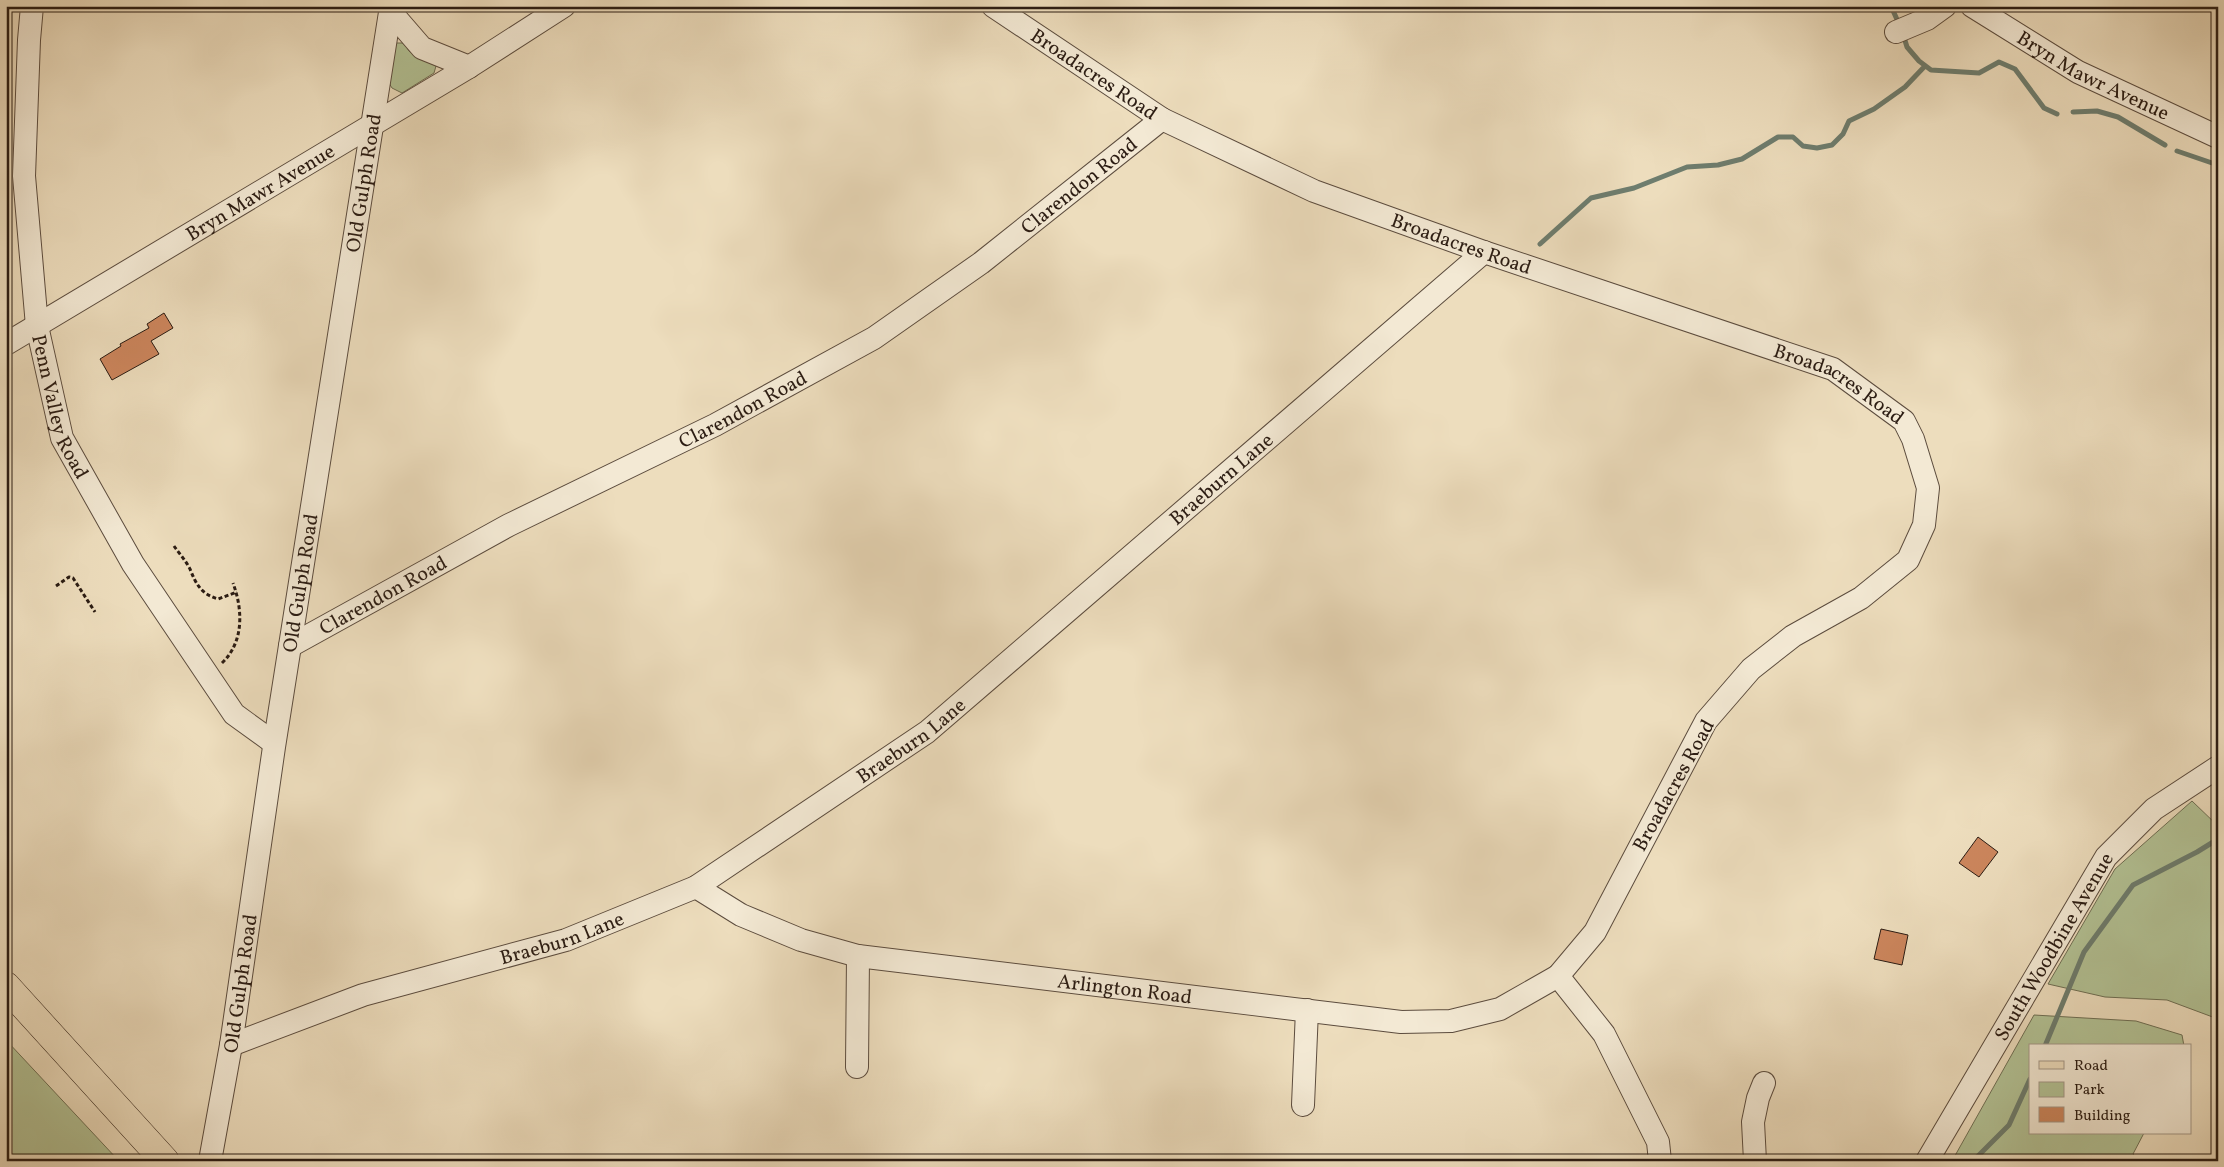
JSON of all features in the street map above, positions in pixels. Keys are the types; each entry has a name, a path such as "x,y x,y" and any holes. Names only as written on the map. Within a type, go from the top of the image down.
{"main road":[{"path":"6,986 164,1161"}],"street":[{"name":"Penn Valley Road","path":"32,6 28,40 24,176 37,326 62,438 133,564 234,714 274,743"},
{"name":"Bryn Mawr Avenue","path":"6,344 469,66 564,6"},
{"name":"Broadacres Road","path":"992,6 1162,119 1314,192 1484,252 1833,369 1904,421 1913,439 1928,488 1924,525 1908,560 1861,598 1793,636 1751,668 1706,721 1594,932 1558,976"},
{"path":"1900,30 1927,19 1945,6"},
{"name":"Bryn Mawr Avenue","path":"1972,6 2078,72 2218,137"},
{"path":"390,9 422,48 469,66"},
{"name":"Old Gulph Road","path":"210,1161 231,1045 274,743 390,9"},
{"name":"Clarendon Road","path":"290,646 510,525 715,425 874,338 981,263 1162,119"},
{"name":"Braeburn Lane","path":"231,1045 363,995 566,940 696,887 927,732 1484,252"},
{"name":"South Woodbine Avenue","path":"1927,1161 2106,857 2154,809 2175,793 2218,767"},
{"name":"Arlington Road","path":"696,887 741,915 801,940 858,956 1401,1022 1451,1021 1500,1009 1558,976"},
{"path":"857,1067 858,956"},
{"path":"1558,976 1604,1034 1658,1142 1660,1161"},
{"path":"1303,1105 1307,1010"},
{"path":"1755,1161 1753,1122 1758,1098 1764,1083"}],"path":[{"path":"174,546 202,592 218,599 237,592"},
{"path":"56,586 69,577 73,578 95,612"},
{"path":"208,675 228,656 238,638 240,611 237,592 233,583"}],"green space":[{"path":"396,43 404,43 409,51 436,66 434,73 402,93 392,88 389,83"},
{"path":"2192,801 2218,826 2218,1019 2167,1000 2105,997 2048,984 2115,869"},
{"path":"2034,1015 2136,1021 2182,1035 2184,1044 2029,1044 2029,1134 2143,1134 2133,1154 2139,1161 1952,1161"},
{"path":"6,1040 118,1160 118,1161 6,1161"}],"building":[{"path":"164,313 173,328 151,341 159,354 112,380 100,359 121,346 120,344 149,328 147,324"},
{"path":"1978,837 1998,852 1979,877 1959,863"},
{"path":"1881,929 1908,935 1902,965 1874,959"}],"waterway":[{"path":"1891,6 1899,24"},
{"path":"1903,34 1907,47 1919,61 1931,70 1979,73 1999,62 2015,69 2044,108 2057,114"},
{"path":"1540,244 1591,198 1634,188 1687,167 1718,165 1742,159 1778,137 1793,137 1803,146 1817,148 1832,145 1843,134 1849,121 1874,109 1905,87 1925,66"},
{"path":"2073,112 2097,111 2118,117 2165,145"},
{"path":"2177,151 2218,165"},
{"path":"2046,1044 2084,952 2133,885 2218,839"},
{"path":"1973,1161 2009,1125 2029,1081"}]}
